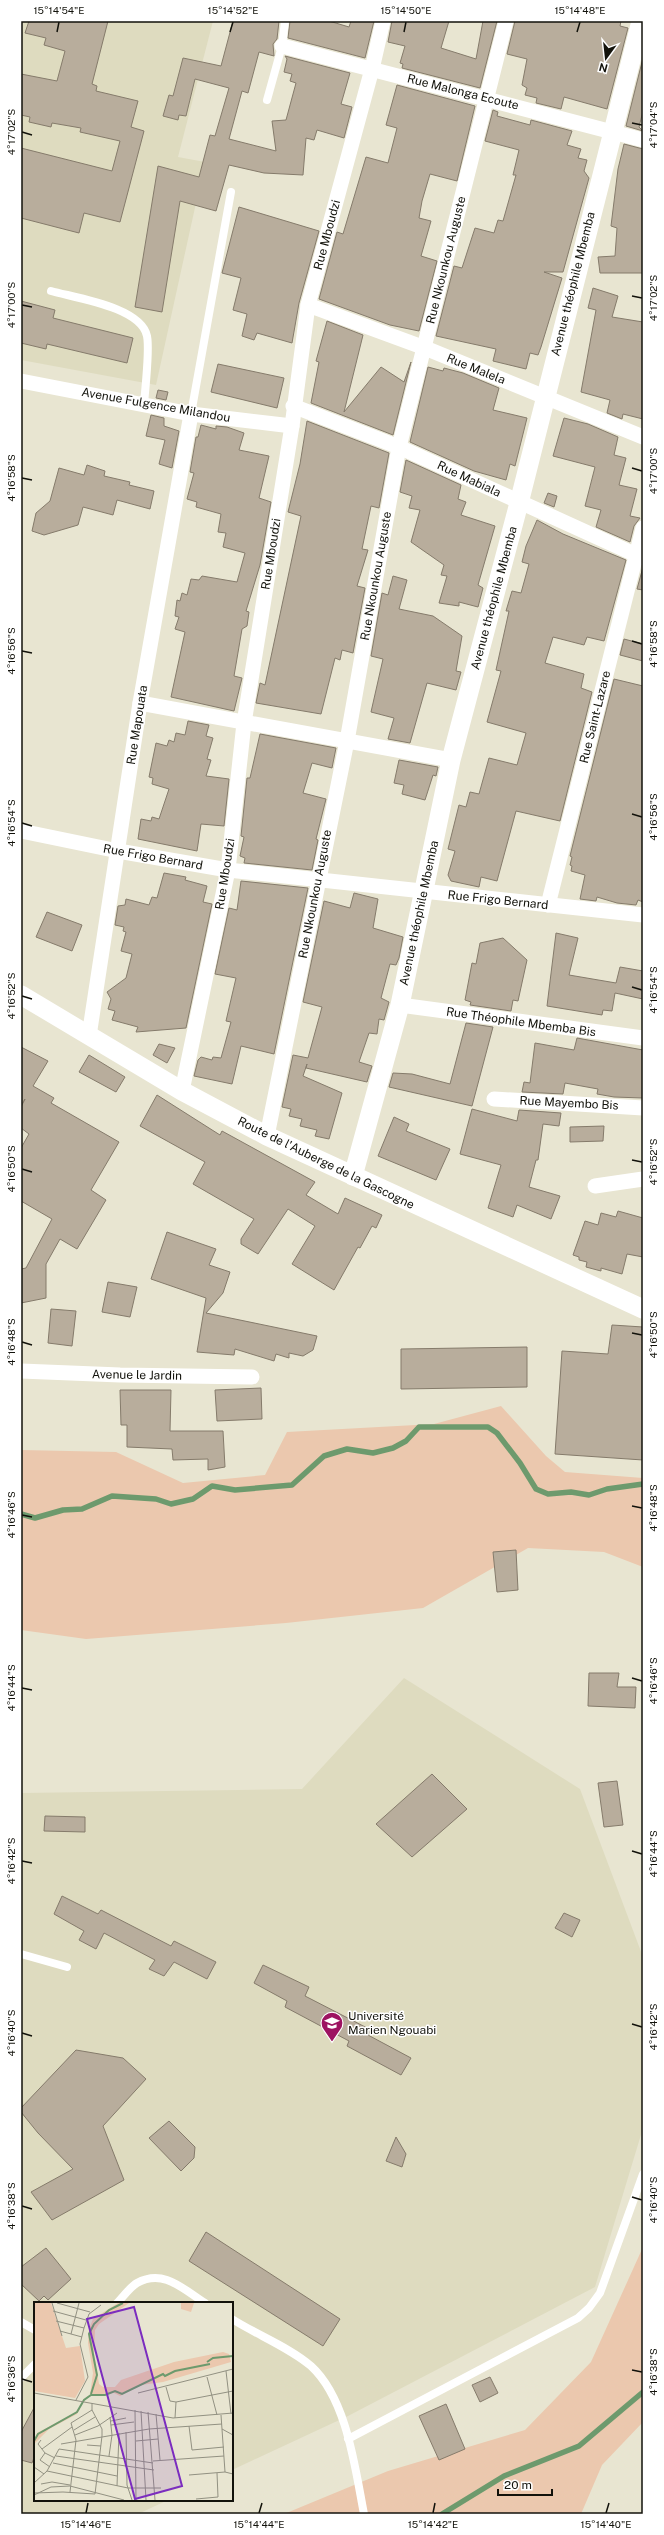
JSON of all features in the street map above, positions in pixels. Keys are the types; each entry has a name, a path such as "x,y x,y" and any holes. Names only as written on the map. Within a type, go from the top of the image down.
{"street":[{"name":"Rue Mboudzi","path":"182,1091 228,870 244,723 292,426 293,406 308,305 372,69 383,21"},
{"name":"Rue Nkounkou Auguste","path":"267,1136 347,741 399,446 425,348 506,21"},
{"name":"Avenue théophile Mbemba","path":"353,1176 400,1006 451,760 520,503 545,397 641,21"},
{"name":"Rue Malonga Ecoute","path":"282,46 643,140"},
{"name":"Rue Malela","path":"308,305 425,348 643,437"},
{"name":"Avenue Fulgence Milandou","path":"21,381 191,414 292,426"},
{"name":"Rue Mabiala","path":"293,406 399,446 639,557"},
{"name":"Rue Mapouata","path":"89,1036 140,703 191,414"},
{"name":"Rue Saint-Lazare","path":"548,905 639,557 643,528"},
{"path":"140,703 451,760"},
{"name":"Rue Frigo Bernard","path":"21,831 118,851 228,870 548,905 642,913"},
{"name":"Route de l'Auberge de la Gascogne","path":"21,995 182,1091 267,1136 643,1309"},
{"name":"Rue Théophile Mbemba Bis","path":"400,1006 643,1038"},
{"name":"Rue Mayembo Bis","path":"494,1099 643,1108"},
{"path":"594,1186 643,1179"},
{"name":"Avenue le Jardin","path":"21,1371 120,1375 252,1377"}],"lane":[{"path":"267,100 282,46 285,21"},
{"path":"191,414 230,192"},
{"path":"51,291 129,313 141,322 147,336 144,404"},
{"path":"21,1954 67,1967"},
{"path":"348,2439 571,2321 589,2308 600,2293 643,2174"},
{"path":"118,2302 137,2283 157,2277 172,2280 204,2302"},
{"path":"233,2320 311,2367 325,2385 339,2410 348,2439 364,2514"},
{"path":"21,2322 34,2329"},
{"path":"21,2378 34,2365"}],"shaded area":[{"path":"21,21 213,21 178,157 205,162 156,385 21,360"},
{"path":"501,1406 546,1456 565,1472 643,1478 643,1567 604,1552 528,1548 423,1608 286,1623 86,1639 21,1630 21,1450 116,1452 183,1483 265,1475 287,1432 434,1424"},
{"name":"Université Marien Ngouabi","path":"404,1678 580,1789 643,1957 643,2128 595,2287 348,2416 233,2470 233,2302 34,2302 34,2501 166,2501 138,2514 21,2514 21,1793 302,1789"},
{"path":"643,2247 643,2422 602,2465 581,2514 284,2514 388,2471 525,2430 591,2362"}],"building":[{"path":"29,21 108,21 92,84 97,86 96,91 138,101 131,127 144,131 120,222 84,213 79,233 21,218 21,148 112,171 120,141 80,132 81,128 52,123 51,127 29,122 30,117 21,115 21,74 57,81 65,51 44,45 46,38 25,33"},
{"path":"233,21 279,21 277,39 273,44 274,56 259,52 248,93 242,91 229,139 276,151 272,121 286,120 296,83 290,81 292,74 284,72 287,59 285,56 350,73 341,104 352,107 344,138 317,130 314,140 306,138 303,175 264,173 229,165 216,211 180,201 162,312 135,307 158,166 199,177 210,135 215,136 229,88 195,79 186,116 179,115 178,120 163,116 169,95 173,96 183,58 221,66"},
{"path":"290,21 329,21 349,27 351,21 374,21 365,58 288,38"},
{"path":"392,21 449,21 441,48 476,59 483,21 497,21 480,88 402,68 403,64 400,63 405,46 388,42"},
{"path":"515,21 621,21 620,26 628,28 607,109 564,97 561,109 536,103 537,98 525,95 527,88 522,85 527,59 507,54"},
{"path":"643,58 643,111 639,127 643,131 626,126"},
{"path":"397,85 475,106 457,181 430,174 422,201 419,218 431,221 421,256 437,261 419,331 390,325 319,299 337,232 343,234 366,157 388,163 397,128 386,125"},
{"path":"493,110 498,112 497,116 530,125 531,120 572,131 567,145 581,149 578,158 587,160 584,171 589,178 563,272 544,272 562,278 538,355 530,353 526,369 493,361 496,349 436,336 454,266 462,268 475,228 494,233 498,220 503,221 516,175 513,175 519,150 485,141"},
{"path":"624,144 643,149 643,273 600,273 598,257 615,256 617,228 611,226 618,169"},
{"path":"239,207 319,231 299,303 292,343 257,333 254,340 242,336 247,314 233,310 241,278 222,273"},
{"path":"593,288 618,296 612,317 643,322 643,419 623,414 622,419 607,413 610,400 581,392 596,310 588,308"},
{"path":"21,301 55,310 53,318 133,338 127,363 47,344 46,349 21,343"},
{"path":"327,321 363,335 344,412 381,367 404,382 411,362 393,435 311,403 319,362 316,361"},
{"path":"218,364 284,378 277,408 211,392"},
{"path":"428,367 443,371 444,368 463,373 499,388 493,410 527,418 515,466 510,464 506,480 474,471 410,442"},
{"path":"158,390 168,392 166,400 156,398"},
{"path":"151,415 164,418 164,426 179,431 172,468 159,464 165,440 146,436"},
{"path":"564,418 588,424 618,437 614,455 626,458 619,485 637,489 630,516 640,518 634,526 630,542 596,527 601,510 585,506 595,467 553,456"},
{"path":"307,421 389,453 379,508 371,506 362,549 368,550 357,586 365,588 353,653 342,650 340,660 335,658 321,714 256,703 260,683 265,685 301,516 288,512 300,464"},
{"path":"201,425 216,429 216,426 227,427 244,433 239,450 269,456 259,498 271,502 260,565 246,611 249,612 247,626 242,629 234,676 242,678 234,711 171,697 185,632 175,629 179,617 175,616 177,600 180,601 182,593 187,595 191,579 199,580 202,576 237,582 245,553 223,547 226,533 218,532 221,514 196,507 197,502 187,499 194,473 190,472 196,437 198,437"},
{"path":"406,460 461,485 458,499 466,502 461,515 495,526 478,585 483,588 478,607 459,602 459,606 439,603 447,576 441,575 444,565 411,542 420,510 409,508 412,496 400,492"},
{"path":"87,465 105,471 104,476 130,482 129,485 154,491 150,509 117,500 113,515 83,507 78,525 44,535 32,531 36,513 50,501 59,468 84,475"},
{"path":"548,493 557,496 554,507 544,503"},
{"path":"537,520 563,534 626,560 604,641 587,637 584,645 553,637 545,663 584,674 581,688 592,692 560,821 516,811 497,881 481,877 479,887 451,881 448,875 455,851 448,849 459,805 466,807 470,792 479,794 489,758 517,765 526,733 487,722 501,671 496,670 509,611 506,611 512,591 521,593 529,564 522,562 526,546"},
{"path":"643,567 643,590 637,589"},
{"path":"393,576 407,580 399,609 433,616 462,636 456,671 461,672 456,690 427,683 410,743 388,739 394,718 371,712 383,659 371,656 382,593 388,595"},
{"path":"624,639 643,644 643,661 620,655"},
{"path":"614,679 643,686 643,902 638,900 636,905 617,903 597,897 596,901 580,899 585,875 571,871 572,866 570,865 572,857 570,856"},
{"path":"188,721 209,725 206,736 213,738 207,759 211,760 206,776 229,779 224,826 201,824 197,851 138,839 141,819 151,821 152,817 159,819 169,789 152,784 153,778 149,777 156,743 167,746 169,740 174,742 176,733 185,735"},
{"path":"260,734 336,748 332,768 312,763 303,793 326,799 316,839 318,840 312,870 244,863 245,858 240,856 244,837 241,836 247,778 250,778"},
{"path":"399,760 438,767 436,776 433,775 425,800 402,794 404,785 394,783"},
{"path":"164,873 186,877 185,880 207,886 203,902 212,904 186,1028 136,1032 138,1027 112,1020 115,1011 108,1009 111,999 107,992 126,978 132,954 121,951 126,932 123,931 124,927 115,925 118,906 125,905 126,899 149,905 152,897 157,898"},
{"path":"241,881 308,888 274,1054 241,1046 232,1084 194,1076 198,1060 201,1057 212,1060 213,1057 221,1058 231,1022 226,1021 236,978 215,974 229,908 237,910"},
{"path":"354,893 378,899 373,928 403,937 399,958 396,965 390,964 381,998 389,1002 384,1020 379,1019 377,1034 369,1033 359,1062 372,1066 367,1082 306,1068 307,1064 303,1076 342,1093 329,1139 315,1136 317,1130 300,1126 302,1119 289,1116 291,1109 282,1107 293,1055 308,1058 322,1007 303,1002 324,901 350,908"},
{"path":"47,912 82,925 72,951 36,937"},
{"path":"556,933 578,938 569,975 616,983 620,967 643,971 643,999 615,993 612,1011 603,1010 602,1015 547,1006"},
{"path":"503,938 527,960 518,1001 513,1000 511,1011 470,1005 471,1002 465,1000 472,963 476,964 480,943"},
{"path":"466,1023 493,1027 472,1106 389,1087 393,1073 412,1074 450,1084"},
{"path":"577,1038 643,1050 643,1098 614,1097 597,1094 598,1089 565,1083 563,1094 522,1092 524,1082 530,1083 535,1043 574,1050"},
{"path":"159,1044 175,1048 167,1063 153,1055"},
{"path":"21,1047 48,1061 33,1086 54,1098 51,1103 119,1142 91,1190 106,1200 77,1249 60,1239 46,1264 46,1298 21,1303 21,1269 26,1268 52,1219 21,1201 21,1148 29,1134 21,1128 21,1107 25,1099 21,1106"},
{"path":"89,1055 125,1077 116,1092 79,1072"},
{"path":"157,1095 220,1135 222,1131 315,1182 306,1195 338,1214 345,1198 382,1215 376,1228 372,1226 360,1248 358,1247 334,1290 292,1264 315,1226 288,1209 258,1254 241,1244 241,1239 254,1219 193,1184 205,1162 140,1126"},
{"path":"472,1109 517,1121 519,1110 561,1113 559,1126 543,1124 538,1160 536,1160 529,1187 560,1196 551,1219 517,1205 513,1217 488,1208 501,1165 460,1154"},
{"path":"394,1117 409,1124 406,1131 450,1149 436,1180 378,1156"},
{"path":"604,1126 603,1141 570,1142 570,1127"},
{"path":"618,1211 643,1218 643,1257 627,1254 622,1274 601,1268 601,1271 586,1267 587,1262 579,1260 579,1257 573,1255 585,1221 598,1225 601,1213 616,1217"},
{"path":"167,1232 216,1249 209,1265 230,1272 223,1293 206,1313 317,1336 313,1350 303,1356 289,1353 289,1358 276,1354 274,1361 235,1349 234,1355 197,1352 206,1298 151,1279"},
{"path":"108,1282 137,1287 130,1317 102,1312"},
{"path":"51,1309 76,1311 72,1346 48,1343"},
{"path":"612,1325 643,1327 643,1460 555,1454 562,1351 608,1354"},
{"path":"527,1347 527,1387 401,1389 401,1349"},
{"path":"261,1388 262,1419 217,1421 215,1390"},
{"path":"120,1390 171,1390 170,1431 223,1431 225,1467 208,1470 208,1459 173,1460 172,1449 127,1447 127,1425 121,1425"},
{"path":"516,1550 518,1590 497,1592 493,1552"},
{"path":"589,1673 619,1673 617,1687 636,1687 635,1708 588,1706"},
{"path":"432,1774 467,1809 412,1857 376,1824"},
{"path":"617,1781 623,1825 604,1827 598,1783"},
{"path":"45,1816 85,1817 85,1832 44,1831"},
{"path":"62,1896 98,1914 101,1910 171,1946 174,1941 216,1962 207,1979 174,1962 164,1976 149,1969 155,1960 104,1933 96,1949 79,1940 84,1931 54,1914"},
{"path":"564,1913 580,1920 572,1937 555,1928"},
{"path":"263,1965 309,1987 305,1996 371,2030 368,2035 411,2058 401,2075 347,2046 349,2041 285,2007 287,2001 254,1983"},
{"path":"76,2050 123,2058 146,2079 103,2126 124,2180 52,2220 31,2192 73,2169 38,2133 21,2112 21,2108"},
{"path":"169,2121 195,2147 194,2158 181,2171 149,2138"},
{"path":"396,2137 406,2154 402,2167 386,2161"},
{"path":"206,2232 340,2319 323,2346 189,2261"},
{"path":"46,2248 71,2279 48,2300 44,2296 39,2301 21,2284 21,2267"},
{"path":"490,2377 498,2393 480,2402 472,2385"},
{"path":"446,2404 465,2449 439,2460 419,2416"},
{"path":"34,2408 34,2458 32,2463 21,2460 21,2432"}],"waterway":[{"path":"21,1514 35,1518 63,1510 82,1509 112,1496 156,1499 171,1504 193,1499 212,1486 235,1490 292,1485 324,1456 347,1449 373,1453 393,1448 406,1441 419,1427 488,1427 497,1433 520,1463 536,1489 548,1494 571,1492 589,1495 607,1489 643,1484"},
{"path":"442,2514 504,2476 579,2446 643,2392"}],"place":[{"name":"Université Marien Ngouabi","path":"332,2042"}]}
